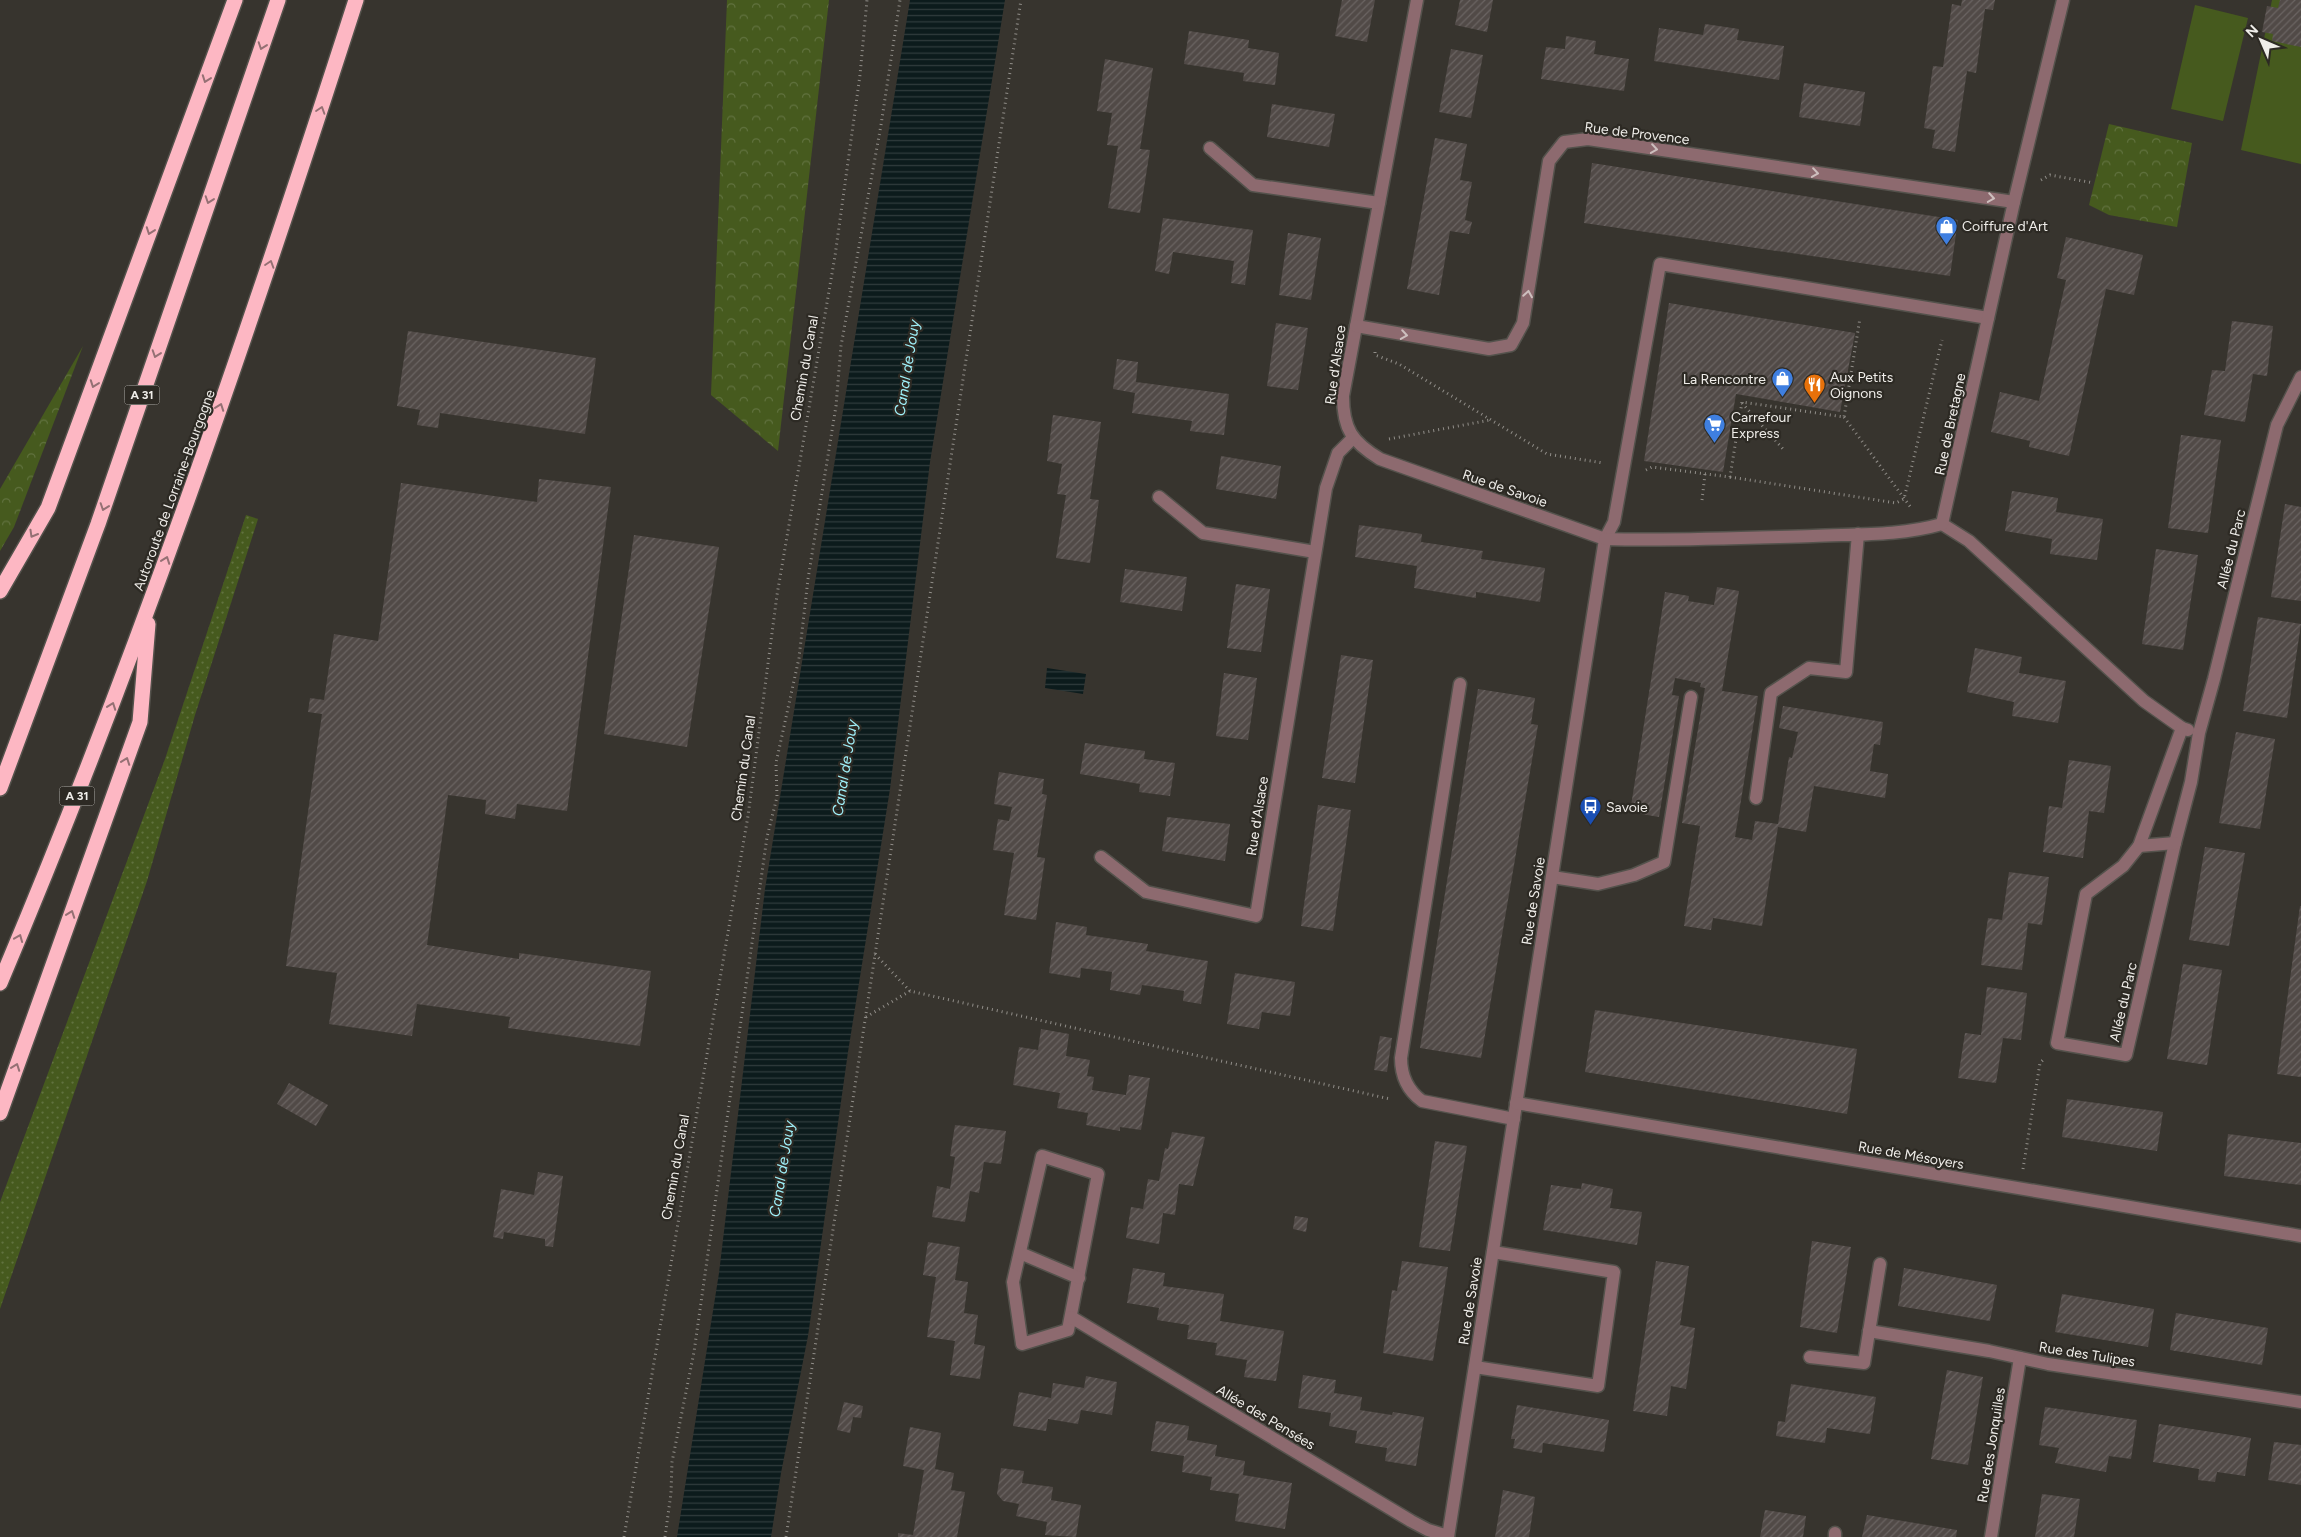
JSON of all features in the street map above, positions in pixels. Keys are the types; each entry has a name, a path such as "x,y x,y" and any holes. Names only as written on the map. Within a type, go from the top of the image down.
{"highway":[{"path":"0,591 48,508 235,0"},
{"name":"A 31","path":"0,788 98,524 278,0"},
{"name":"Autoroute de Lorraine-Bourgogne","path":"0,983 97,747 149,606 255,310 356,0"},
{"path":"0,1113 140,722 149,606"}],"street":[{"name":"Rue d'Alsace","path":"1101,857 1146,892 1256,916 1314,552 1332,468 1338,453 1353,438 1345,424 1343,396 1417,0"},
{"name":"Rue de Bretagne","path":"1942,524 2014,202 2063,0"},
{"name":"Rue de Provence","path":"1356,326 1489,349 1510,345 1523,323 1549,161 1564,142 1588,139 2014,202"},
{"path":"1210,148 1253,185 1379,203"},
{"path":"1604,539 1614,522 1660,264 1864,296 1988,318"},
{"name":"Allée du Parc","path":"2057,1043 2126,1055 2191,782 2199,733 2217,669 2276,425 2301,376"},
{"name":"Rue de Savoie","path":"1353,438 1365,450 1380,459 1604,539 1448,1536"},
{"path":"1159,497 1203,533 1314,552"},
{"path":"1604,539 1858,534 1917,531 1942,524 1969,541 2144,701 2182,728 2199,733"},
{"path":"1756,798 1771,693 1809,668 1846,672 1858,534"},
{"path":"1460,684 1401,1058 1401,1072 1412,1093 1422,1101 1514,1120"},
{"path":"1552,877 1598,884 1634,875 1664,862 1691,697"},
{"path":"2057,1043 2086,894 2123,866 2139,846 2182,728"},
{"path":"2139,846 2175,843"},
{"name":"Rue de Mésoyers","path":"1516,1103 2301,1236"},
{"path":"1042,1156 1098,1174 1068,1330 1022,1344 1013,1282 1020,1253 1042,1156"},
{"path":"1475,1367 1598,1386 1614,1272 1493,1252"},
{"path":"1020,1253 1079,1278"},
{"path":"1810,1357 1864,1363 1880,1264"},
{"name":"Allée des Pensées","path":"1071,1317 1411,1522 1448,1536"},
{"name":"Rue des Tulipes","path":"1869,1331 2020,1358 2301,1402"},
{"name":"Rue des Jonquilles","path":"1991,1537 2020,1358"}],"path":[{"name":"Chemin du Canal","path":"624,1537 748,816 777,595 835,256 860,75 867,0"},
{"path":"665,1537 671,1493 672,1462 694,1352 768,837 777,797 776,763 798,658 808,579 836,406 841,346 879,134 900,0"},
{"path":"786,1537 1021,0"},
{"path":"2019,182 2035,183 2050,175 2094,183"},
{"path":"1844,417 1864,296"},
{"path":"1377,331 1375,354 1399,364 1547,454 1604,463"},
{"path":"1638,468 1646,470 1652,467 1730,477 1896,503 1904,499 1942,340"},
{"path":"1742,402 1844,417 1915,512 1917,531"},
{"path":"1742,402 1783,449"},
{"path":"1730,477 1742,402"},
{"path":"1380,459 1387,440 1490,420"},
{"path":"1702,500 1706,474"},
{"path":"875,954 910,991 1397,1100 1412,1093"},
{"path":"866,1017 910,991"},
{"path":"2020,1189 2040,1063 2057,1043"}],"green space":[{"path":"727,0 829,0 778,451 711,395"},
{"path":"2272,0 2301,0 2301,164 2241,150"},
{"path":"2195,5 2248,18 2223,121 2171,109"},
{"path":"2109,124 2192,143 2177,227 2109,215 2089,205"},
{"path":"83,346 14,527 0,551 0,489"},
{"path":"246,515 258,519 195,715 147,881 0,1309 0,1202 165,759"}],"water":[{"name":"Canal de Jouy","path":"910,0 1005,0 930,462 890,789 848,1052 808,1336 781,1473 771,1537 677,1537 719,1273 765,889"},
{"path":"1047,668 1086,674 1083,694 1045,688"}],"building":[{"path":"1342,0 1375,0 1367,42 1335,36"},
{"path":"1460,0 1493,0 1487,32 1455,25"},
{"path":"1962,0 1995,0 1993,10 1985,9 1976,73 1967,71 1955,152 1932,148 1935,130 1924,128 1933,66 1943,67 1952,4 1961,6"},
{"path":"2280,0 2301,0 2301,47 2272,41 2273,34 2262,32 2267,6 2278,8"},
{"path":"1705,24 1739,29 1737,40 1784,46 1779,80 1654,61 1659,28 1703,35"},
{"path":"1189,31 1249,40 1248,48 1279,53 1275,85 1243,81 1244,73 1184,64"},
{"path":"1566,36 1596,41 1594,54 1629,59 1624,91 1541,79 1546,47 1565,49"},
{"path":"1451,49 1483,55 1471,118 1439,112"},
{"path":"1105,59 1153,68 1140,149 1150,150 1140,213 1108,208 1118,146 1107,145 1112,113 1097,111"},
{"path":"1804,83 1865,92 1860,126 1799,117"},
{"path":"1272,104 1335,114 1329,147 1267,137"},
{"path":"1435,138 1467,144 1460,180 1472,182 1465,220 1472,222 1469,234 1450,231 1439,295 1407,289"},
{"path":"1592,163 1958,220 1950,276 1584,223"},
{"path":"1163,218 1253,230 1245,285 1231,283 1234,261 1173,252 1169,274 1155,271"},
{"path":"1288,233 1321,238 1311,300 1279,295"},
{"path":"2066,237 2143,255 2134,295 2106,289 2069,456 2029,447 2030,441 1991,432 2000,392 2039,401 2066,280 2057,278"},
{"path":"1669,303 1855,333 1840,412 1736,394 1723,472 1644,461"},
{"path":"2232,321 2273,326 2267,376 2253,374 2245,422 2204,415 2212,370 2225,371"},
{"path":"1276,323 1308,328 1298,390 1267,386"},
{"path":"408,331 596,358 585,434 440,413 438,428 417,425 420,410 397,406"},
{"path":"1117,359 1138,362 1136,382 1229,394 1224,435 1190,431 1192,421 1132,413 1135,393 1113,389"},
{"path":"1053,415 1101,422 1090,499 1099,500 1090,563 1056,558 1066,495 1057,494 1062,464 1047,461"},
{"path":"2181,435 2221,440 2208,533 2168,528"},
{"path":"1221,456 1281,466 1276,499 1216,489"},
{"path":"539,479 611,487 567,811 517,804 515,819 485,814 486,800 448,795 427,945 519,959 519,953 651,971 640,1046 508,1028 510,1017 417,1004 412,1036 329,1024 337,973 286,966 322,714 308,712 310,698 324,700 334,634 378,641 401,483 537,502"},
{"path":"2012,491 2058,498 2056,512 2103,519 2097,560 2050,554 2052,539 2005,531"},
{"path":"2285,504 2301,507 2301,601 2271,597"},
{"path":"1359,525 1422,534 1421,542 1483,551 1481,559 1545,568 1540,602 1476,592 1476,598 1414,588 1417,566 1355,557"},
{"path":"634,535 719,547 687,747 604,734"},
{"path":"2156,549 2198,555 2183,650 2142,644"},
{"path":"1125,569 1187,577 1182,611 1120,602"},
{"path":"1236,584 1270,589 1261,652 1227,648"},
{"path":"1717,587 1739,591 1722,691 1758,696 1735,837 1752,840 1755,821 1778,824 1789,757 1792,758 1798,732 1779,728 1783,706 1883,722 1880,745 1874,744 1870,771 1888,774 1885,798 1814,786 1806,832 1778,827 1762,926 1713,918 1711,930 1684,926 1700,826 1682,823 1705,688 1700,687 1701,683 1675,678 1672,695 1679,696 1659,817 1630,812 1665,592 1689,596 1688,601 1714,605"},
{"path":"2258,617 2301,624 2287,718 2243,711"},
{"path":"1975,648 2022,657 2019,673 2066,681 2058,723 2012,716 2014,702 1967,692"},
{"path":"1341,655 1373,660 1355,783 1322,778"},
{"path":"1224,673 1257,678 1248,740 1216,736"},
{"path":"1478,689 1535,698 1531,724 1538,725 1481,1058 1420,1048"},
{"path":"2236,732 2275,739 2260,829 2219,823"},
{"path":"1085,743 1145,751 1144,759 1175,763 1170,796 1139,792 1140,784 1080,774"},
{"path":"2069,760 2111,766 2104,813 2089,811 2083,858 2043,852 2049,806 2062,808"},
{"path":"999,772 1044,779 1042,794 1047,795 1037,857 1045,858 1036,920 1004,915 1014,853 993,850 998,819 1009,821 1012,807 994,804"},
{"path":"1318,805 1351,810 1333,931 1301,926"},
{"path":"1167,817 1230,824 1225,861 1162,851"},
{"path":"2205,847 2245,853 2229,946 2189,940"},
{"path":"2009,872 2049,877 2042,925 2028,923 2022,970 1981,965 1988,918 2002,920"},
{"path":"2301,906 2301,1077 2277,1074"},
{"path":"1056,922 1087,927 1086,935 1148,944 1146,951 1208,961 1201,1004 1183,1001 1184,991 1142,985 1140,995 1110,990 1112,972 1081,968 1080,978 1049,973"},
{"path":"2183,964 2222,970 2207,1065 2167,1059"},
{"path":"1235,973 1295,982 1290,1016 1262,1012 1259,1029 1227,1024"},
{"path":"1987,987 2027,993 2021,1040 2003,1038 1996,1083 1958,1078 1965,1033 1981,1035"},
{"path":"1595,1010 1857,1049 1847,1114 1585,1072"},
{"path":"1041,1029 1069,1034 1066,1056 1090,1060 1087,1076 1094,1077 1092,1090 1126,1095 1129,1075 1150,1078 1141,1130 1120,1127 1120,1131 1086,1125 1088,1113 1057,1108 1060,1093 1013,1085 1019,1047 1038,1050"},
{"path":"1380,1036 1392,1038 1387,1072 1374,1070"},
{"path":"289,1083 328,1105 316,1126 277,1104"},
{"path":"2067,1099 2163,1112 2157,1151 2062,1137"},
{"path":"955,1125 1006,1131 1001,1164 984,1162 979,1193 970,1191 965,1222 932,1217 937,1186 950,1189 955,1157 950,1156"},
{"path":"1172,1132 1205,1137 1193,1186 1179,1184 1175,1215 1163,1213 1159,1244 1126,1238 1131,1207 1143,1209 1148,1179 1159,1181 1165,1148 1168,1149"},
{"path":"2228,1134 2301,1143 2301,1185 2224,1176"},
{"path":"1435,1141 1467,1146 1450,1251 1419,1247"},
{"path":"538,1172 563,1176 553,1247 545,1246 545,1239 504,1232 503,1239 493,1237 501,1189 534,1195"},
{"path":"1582,1183 1613,1189 1610,1208 1642,1212 1637,1245 1543,1230 1551,1185 1581,1189"},
{"path":"1295,1216 1308,1218 1306,1232 1293,1229"},
{"path":"1812,1241 1851,1247 1837,1333 1800,1327"},
{"path":"928,1242 960,1247 955,1280 968,1282 964,1313 978,1315 974,1344 985,1346 980,1379 950,1375 955,1341 927,1337 936,1277 923,1275"},
{"path":"1402,1261 1448,1267 1433,1361 1383,1353 1392,1290 1397,1291"},
{"path":"1656,1261 1689,1266 1680,1325 1695,1328 1686,1389 1671,1386 1667,1416 1633,1411"},
{"path":"1133,1268 1165,1273 1163,1286 1224,1294 1220,1321 1284,1331 1276,1381 1244,1377 1247,1360 1215,1355 1217,1343 1187,1339 1189,1325 1157,1320 1159,1308 1127,1303"},
{"path":"1904,1268 1997,1285 1990,1321 1898,1306"},
{"path":"2062,1294 2154,1309 2148,1347 2055,1332"},
{"path":"2176,1313 2268,1328 2262,1365 2170,1350"},
{"path":"1947,1370 1983,1377 1968,1465 1931,1459"},
{"path":"1303,1375 1336,1380 1334,1393 1362,1397 1360,1410 1392,1415 1393,1412 1424,1417 1416,1466 1385,1461 1387,1448 1355,1443 1357,1431 1329,1426 1331,1413 1298,1408"},
{"path":"1086,1376 1117,1382 1112,1415 1081,1410 1078,1424 1048,1419 1046,1431 1013,1426 1019,1392 1051,1398 1053,1383 1084,1388"},
{"path":"1791,1384 1876,1397 1870,1434 1827,1428 1825,1443 1776,1436 1778,1421 1785,1422"},
{"path":"844,1402 863,1406 861,1418 853,1417 850,1433 837,1430"},
{"path":"1517,1405 1609,1420 1604,1452 1543,1443 1542,1453 1513,1448 1515,1439 1511,1439"},
{"path":"2045,1407 2137,1420 2131,1459 2109,1456 2106,1472 2055,1463 2059,1448 2039,1445"},
{"path":"1156,1421 1189,1426 1187,1440 1217,1445 1215,1456 1245,1461 1243,1475 1292,1483 1285,1529 1235,1521 1239,1494 1210,1490 1212,1477 1182,1472 1184,1456 1151,1451"},
{"path":"2159,1424 2251,1438 2245,1476 2217,1472 2215,1482 2198,1480 2199,1469 2153,1462"},
{"path":"910,1427 941,1433 935,1469 954,1473 951,1490 965,1492 957,1537 898,1537 898,1533 913,1535 924,1470 903,1466"},
{"path":"2274,1442 2301,1445 2301,1485 2268,1480"},
{"path":"1001,1468 1024,1471 1022,1483 1053,1487 1051,1500 1081,1505 1076,1537 1045,1535 1047,1522 1016,1516 1019,1504 1003,1501 997,1494"},
{"path":"1503,1490 1535,1497 1529,1537 1495,1537"},
{"path":"2042,1494 2080,1499 2074,1537 2035,1537"},
{"path":"1765,1510 1806,1516 1803,1537 1760,1537"},
{"path":"1867,1515 1957,1530 1956,1537 1862,1537"}],"place":[{"name":"Coiffure d'Art","path":"1946,245"},
{"name":"La Rencontre","path":"1782,398"},
{"name":"Aux Petits Oignons","path":"1814,404"},
{"name":"Carrefour Express","path":"1715,444"},
{"name":"Savoie","path":"1590,826"}]}
